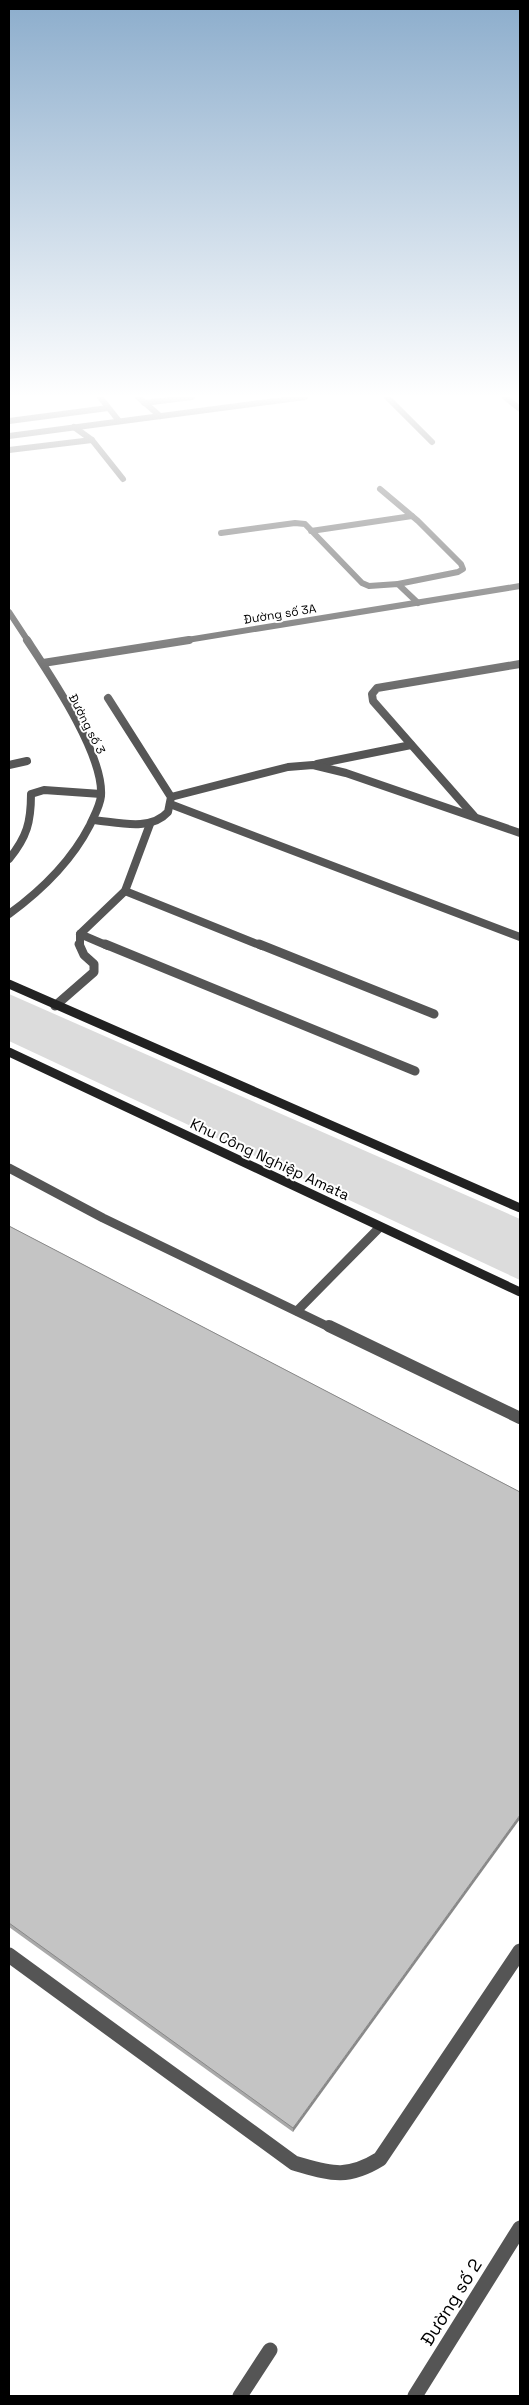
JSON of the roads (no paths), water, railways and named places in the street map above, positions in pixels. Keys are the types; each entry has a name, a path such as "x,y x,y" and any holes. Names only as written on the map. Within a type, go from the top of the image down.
{"street":[{"path":"222,533 301,523 362,583 369,586 398,584 458,572 463,569 461,564 404,509"},
{"path":"311,531 412,516"},
{"path":"398,584 418,603"},
{"name":"Đường số 3A","path":"43,664 520,586"},
{"name":"Đường số 3","path":"9,612 43,664 93,757 101,794 93,820 69,861 46,885 9,914"},
{"path":"475,817 373,701 372,694 377,688 520,664"},
{"path":"108,698 170,800 520,937"},
{"path":"170,800 288,768 313,765 411,745"},
{"path":"9,765 28,761"},
{"path":"313,765 346,773 520,833"},
{"path":"9,859 20,846 31,820 32,794 44,790 101,794"},
{"path":"93,820 150,824 160,820 168,812 170,800"},
{"path":"56,1006 94,972 94,964 82,954 78,944 80,934 125,891 150,824"},
{"path":"125,891 434,1014"},
{"path":"80,934 415,1071"},
{"path":"9,984 520,1208"},
{"name":"Khu Công Nghiệp Amata","path":"9,1052 379,1228 520,1292"},
{"path":"9,1168 103,1218 520,1418"},
{"path":"297,1311 379,1228"},
{"path":"9,1955 294,2163 342,2176 364,2170 380,2159 520,1951"},
{"name":"Đường số 2","path":"416,2396 520,2228"},
{"path":"240,2396 270,2350"}]}
